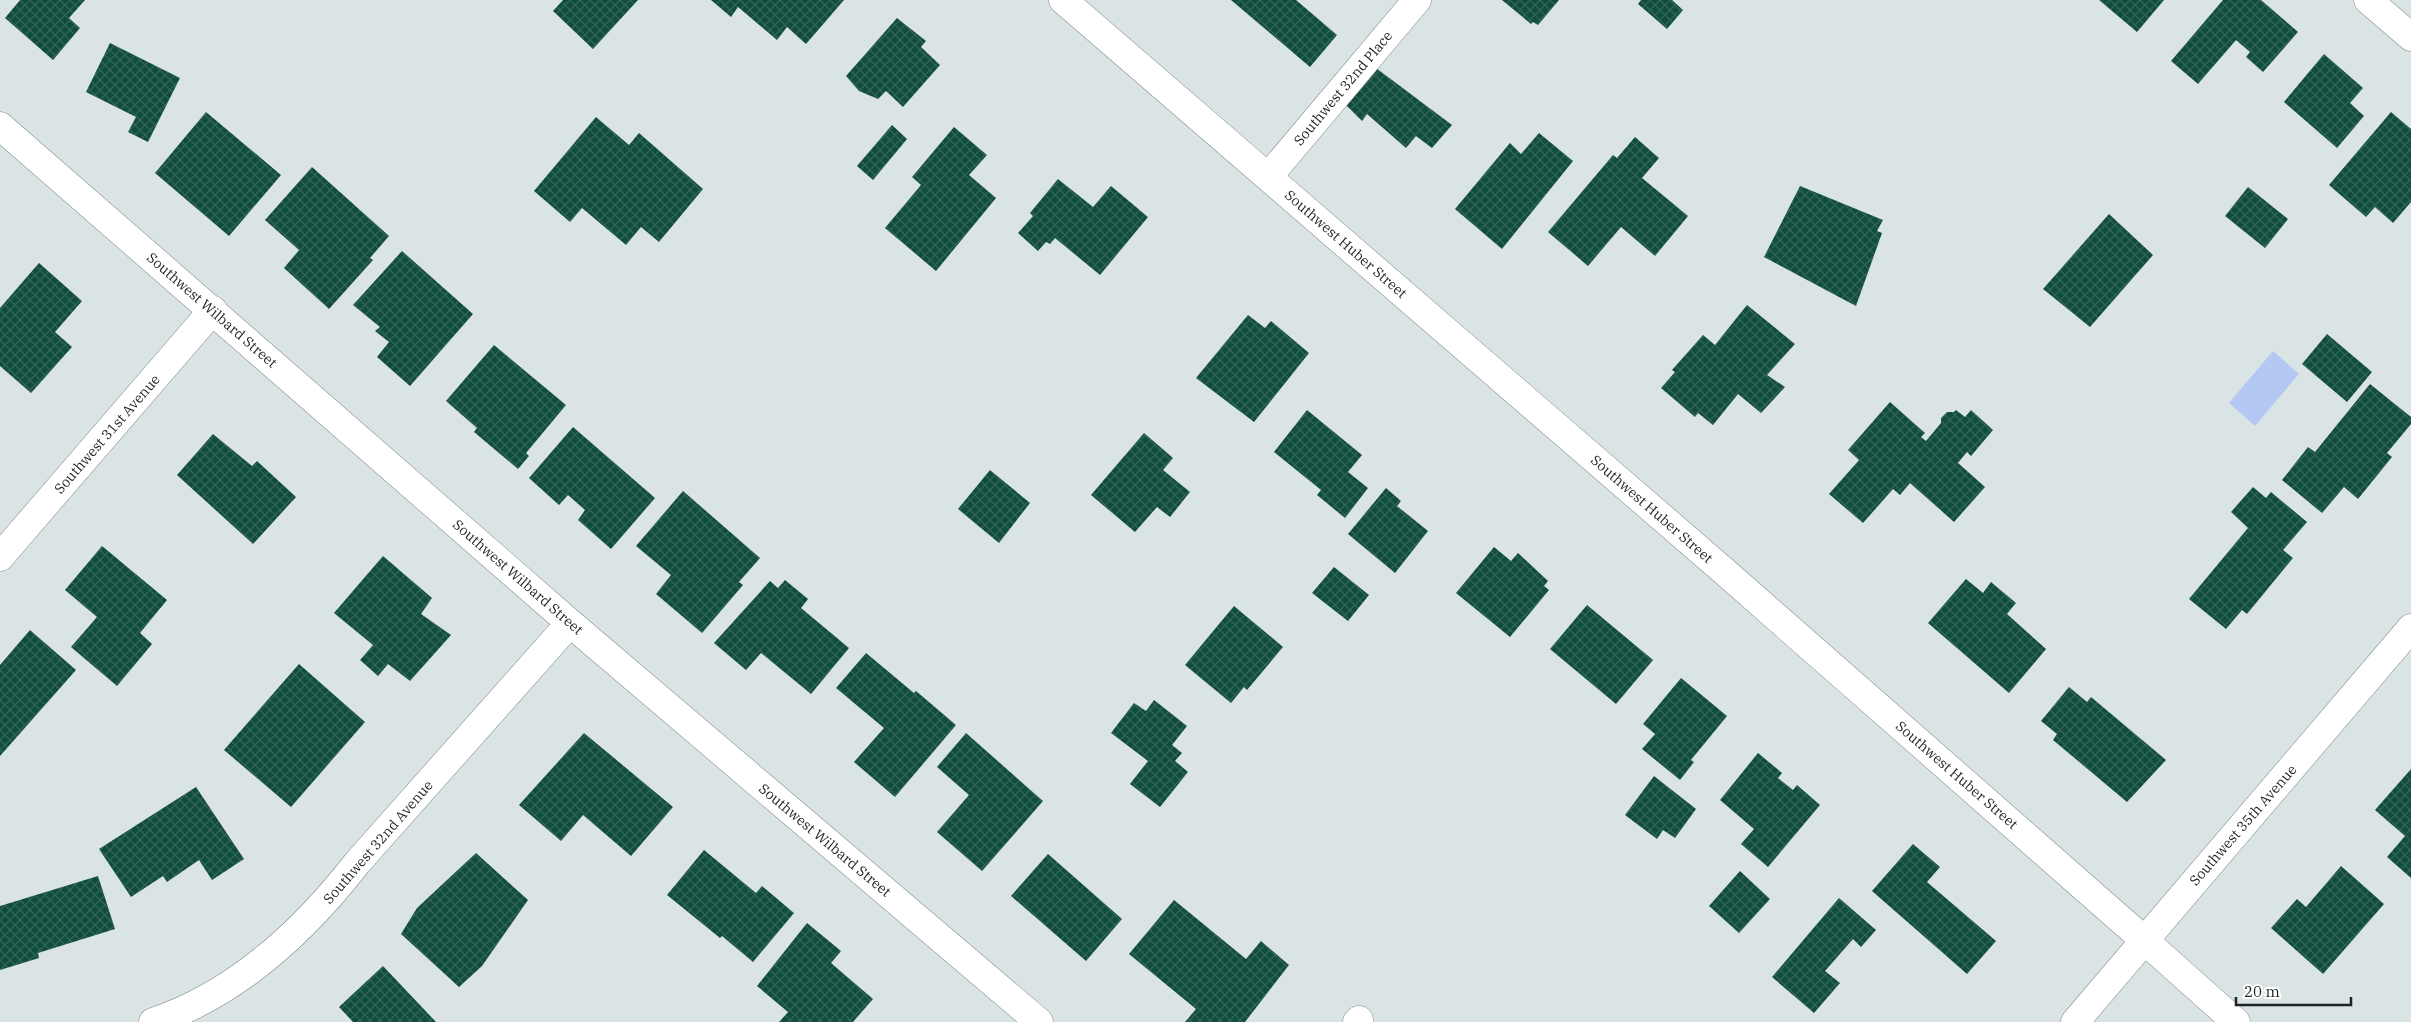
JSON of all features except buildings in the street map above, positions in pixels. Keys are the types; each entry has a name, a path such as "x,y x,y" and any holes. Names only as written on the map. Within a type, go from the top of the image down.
{"street":[{"name":"Southwest Huber Street","path":"1063,0 1725,572 2236,1022"},
{"name":"Southwest 32nd Place","path":"1268,177 1417,0"},
{"path":"2368,0 2411,37"},
{"name":"Southwest Wilbard Street","path":"0,126 570,623 1039,1022"},
{"name":"Southwest 31st Avenue","path":"0,557 213,310"},
{"name":"Southwest 32nd Avenue","path":"153,1022 195,1004 231,983 266,959 299,930 329,899 357,863 570,623"},
{"name":"Southwest 35th Avenue","path":"2075,1022 2411,628"}],"water":[{"path":"2273,351 2299,374 2255,426 2229,403"}]}
